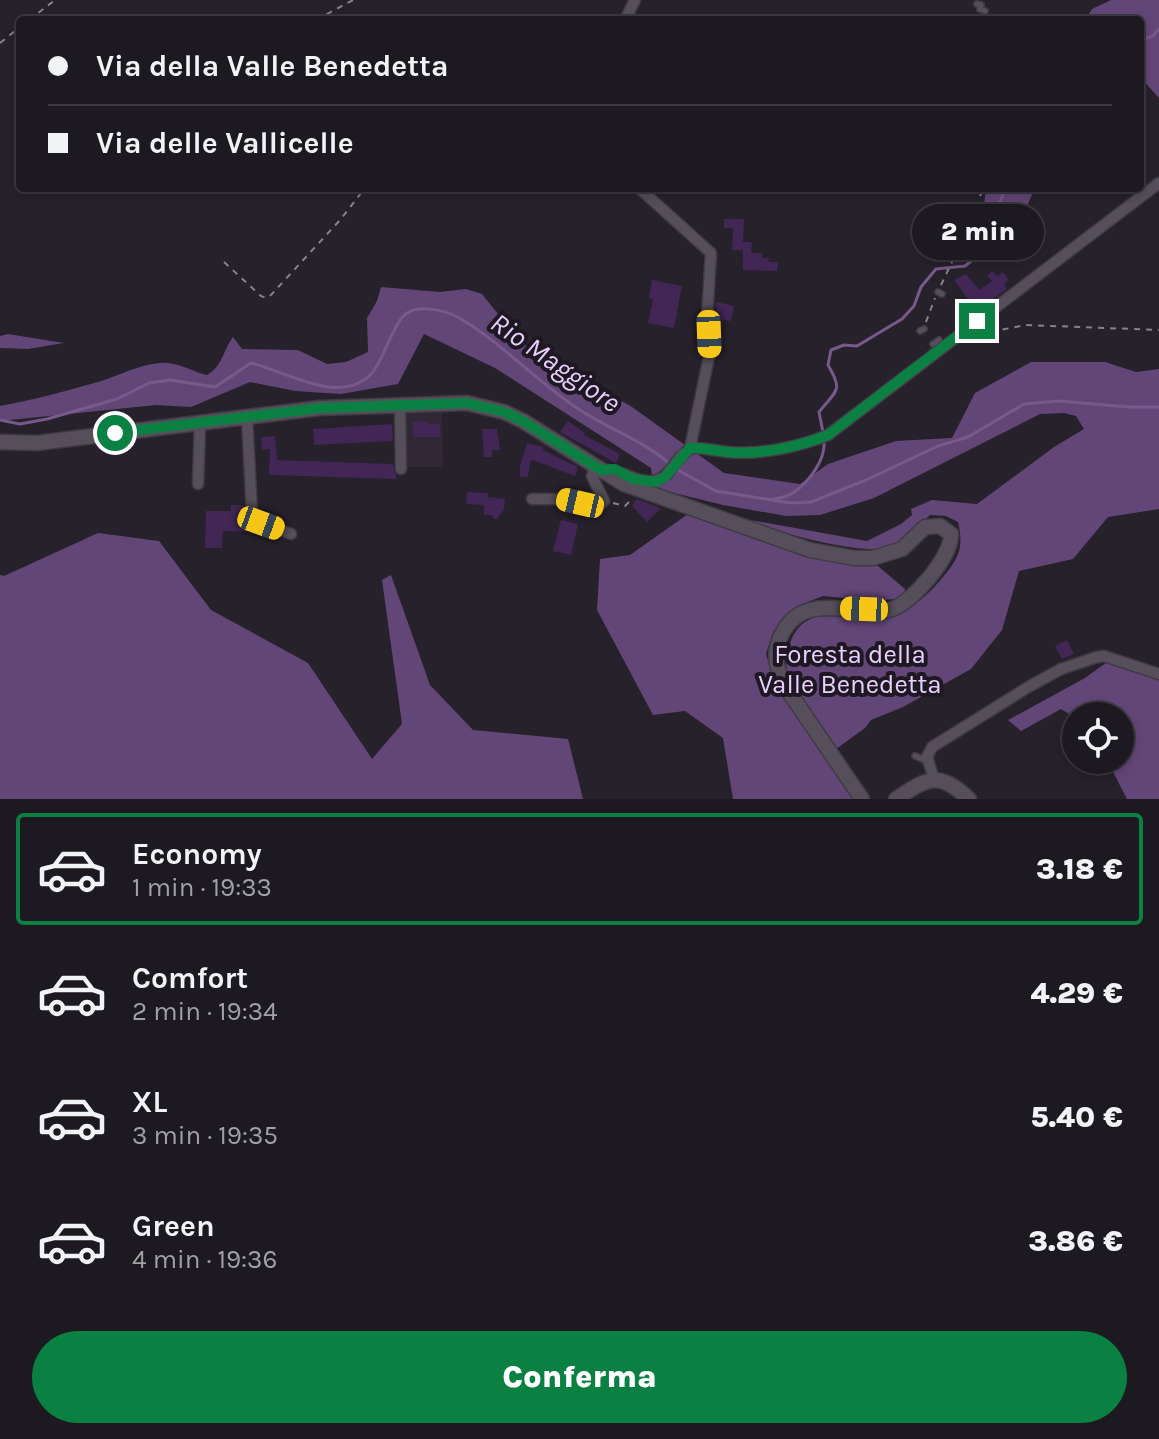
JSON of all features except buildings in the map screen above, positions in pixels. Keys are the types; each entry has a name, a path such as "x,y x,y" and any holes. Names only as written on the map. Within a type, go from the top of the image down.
{"main road":[{"path":"0,442 37,443 320,408 467,403 504,412 523,421 636,490 810,550 854,558 888,555 902,549 925,527 948,529 952,541 944,558 913,594 895,608 815,609 796,618 780,637 776,655 781,678 862,799"},
{"path":"896,799 924,781 934,779 955,786 969,799"}],"street":[{"path":"686,451 704,447 726,452 767,451 828,435 1159,183"},
{"path":"527,497 562,499 598,507 604,501 592,476 598,469 615,469 633,479 650,483 665,477 686,451 710,352 707,317 711,253 643,192"},
{"path":"400,405 401,469"},
{"path":"247,417 252,513 261,523 291,534"},
{"path":"198,484 200,423"},
{"path":"934,779 927,757 932,747 1061,669 1104,656 1159,674"}],"lane":[{"path":"949,252 955,256"},
{"path":"933,344 939,340"},
{"path":"915,756 928,762"}],"path":[{"path":"34,16 55,0"},
{"path":"323,16 353,0"},
{"path":"0,43 16,30"},
{"path":"224,262 266,298 341,219 362,192"},
{"path":"922,330 955,256 967,247 981,192"},
{"path":"954,338 1026,325 1159,330"},
{"path":"604,501 625,506 636,490"}],"shaded area":[{"path":"442,410 443,467 407,467 406,411"}],"green space":[{"path":"1111,0 1159,0 1159,98 1144,81 1144,16 1088,16 1092,9"},
{"path":"986,192 1033,192 1027,206 979,247"},
{"name":"Foresta della Valle Benedetta","path":"381,287 440,292 466,289 482,294 498,314 504,333 632,407 724,473 800,484 828,464 896,441 952,438 975,393 1031,362 1105,362 1136,372 1159,369 1159,509 1108,517 1073,559 1019,571 1002,630 971,669 903,707 871,720 836,749 793,686 788,673 787,654 796,632 805,622 817,617 889,616 912,606 938,583 956,558 960,545 958,522 946,516 930,515 902,540 877,549 811,540 728,516 867,541 901,524 912,515 911,509 932,500 977,504 1054,447 1084,429 1076,416 1040,414 874,498 820,515 786,516 654,488 651,468 495,368 424,334 398,384 341,394 295,391 250,382 191,407 156,405 0,421 0,406 106,380 151,364 172,363 207,375 220,362 233,337 242,349 298,350 327,364 346,362 368,352 367,318"},
{"path":"8,334 64,343 28,349 0,348 0,336"},
{"path":"688,514 819,556 878,566 905,589 904,598 874,601 823,596 800,605 773,632 766,654 776,688 855,799 733,799 723,738 685,711 653,715 597,610 600,559 630,555"},
{"path":"98,533 159,541 211,610 308,663 372,759 402,724 382,580 391,575 430,685 473,730 568,739 583,799 0,799 0,575 4,576"},
{"name":"Foresta della Valle Benedetta","path":"1114,657 1159,674 1159,799 1127,799 1114,774 1134,774 1134,702 1062,702 1062,710 1021,731 1008,720 1085,678"}],"waterway":[{"path":"1144,39 1153,36 1159,29"},
{"path":"823,432 819,412 834,395 837,386 828,365 831,350 844,345 857,346 902,319 914,306 921,287 936,269 965,266 975,258 1004,192"},
{"name":"Rio Maggiore","path":"0,420 20,424 47,419 117,399 149,383 170,380 215,387 251,363 313,384 344,387 358,383 371,374 402,317 414,310 425,309 445,312 461,319 577,408 647,447 670,464"},
{"name":"Rio Maggiore","path":"676,469 716,491 791,503 811,502 938,446 968,437 1024,404 1058,401 1159,407"},
{"path":"774,499 793,493 805,483 819,463 824,440"}],"route":[{"path":"115,433 320,408 467,403 504,412 523,421 601,470 615,469 633,479 650,483 665,477 690,448 704,447 726,452 767,451 828,435 977,321"}]}
